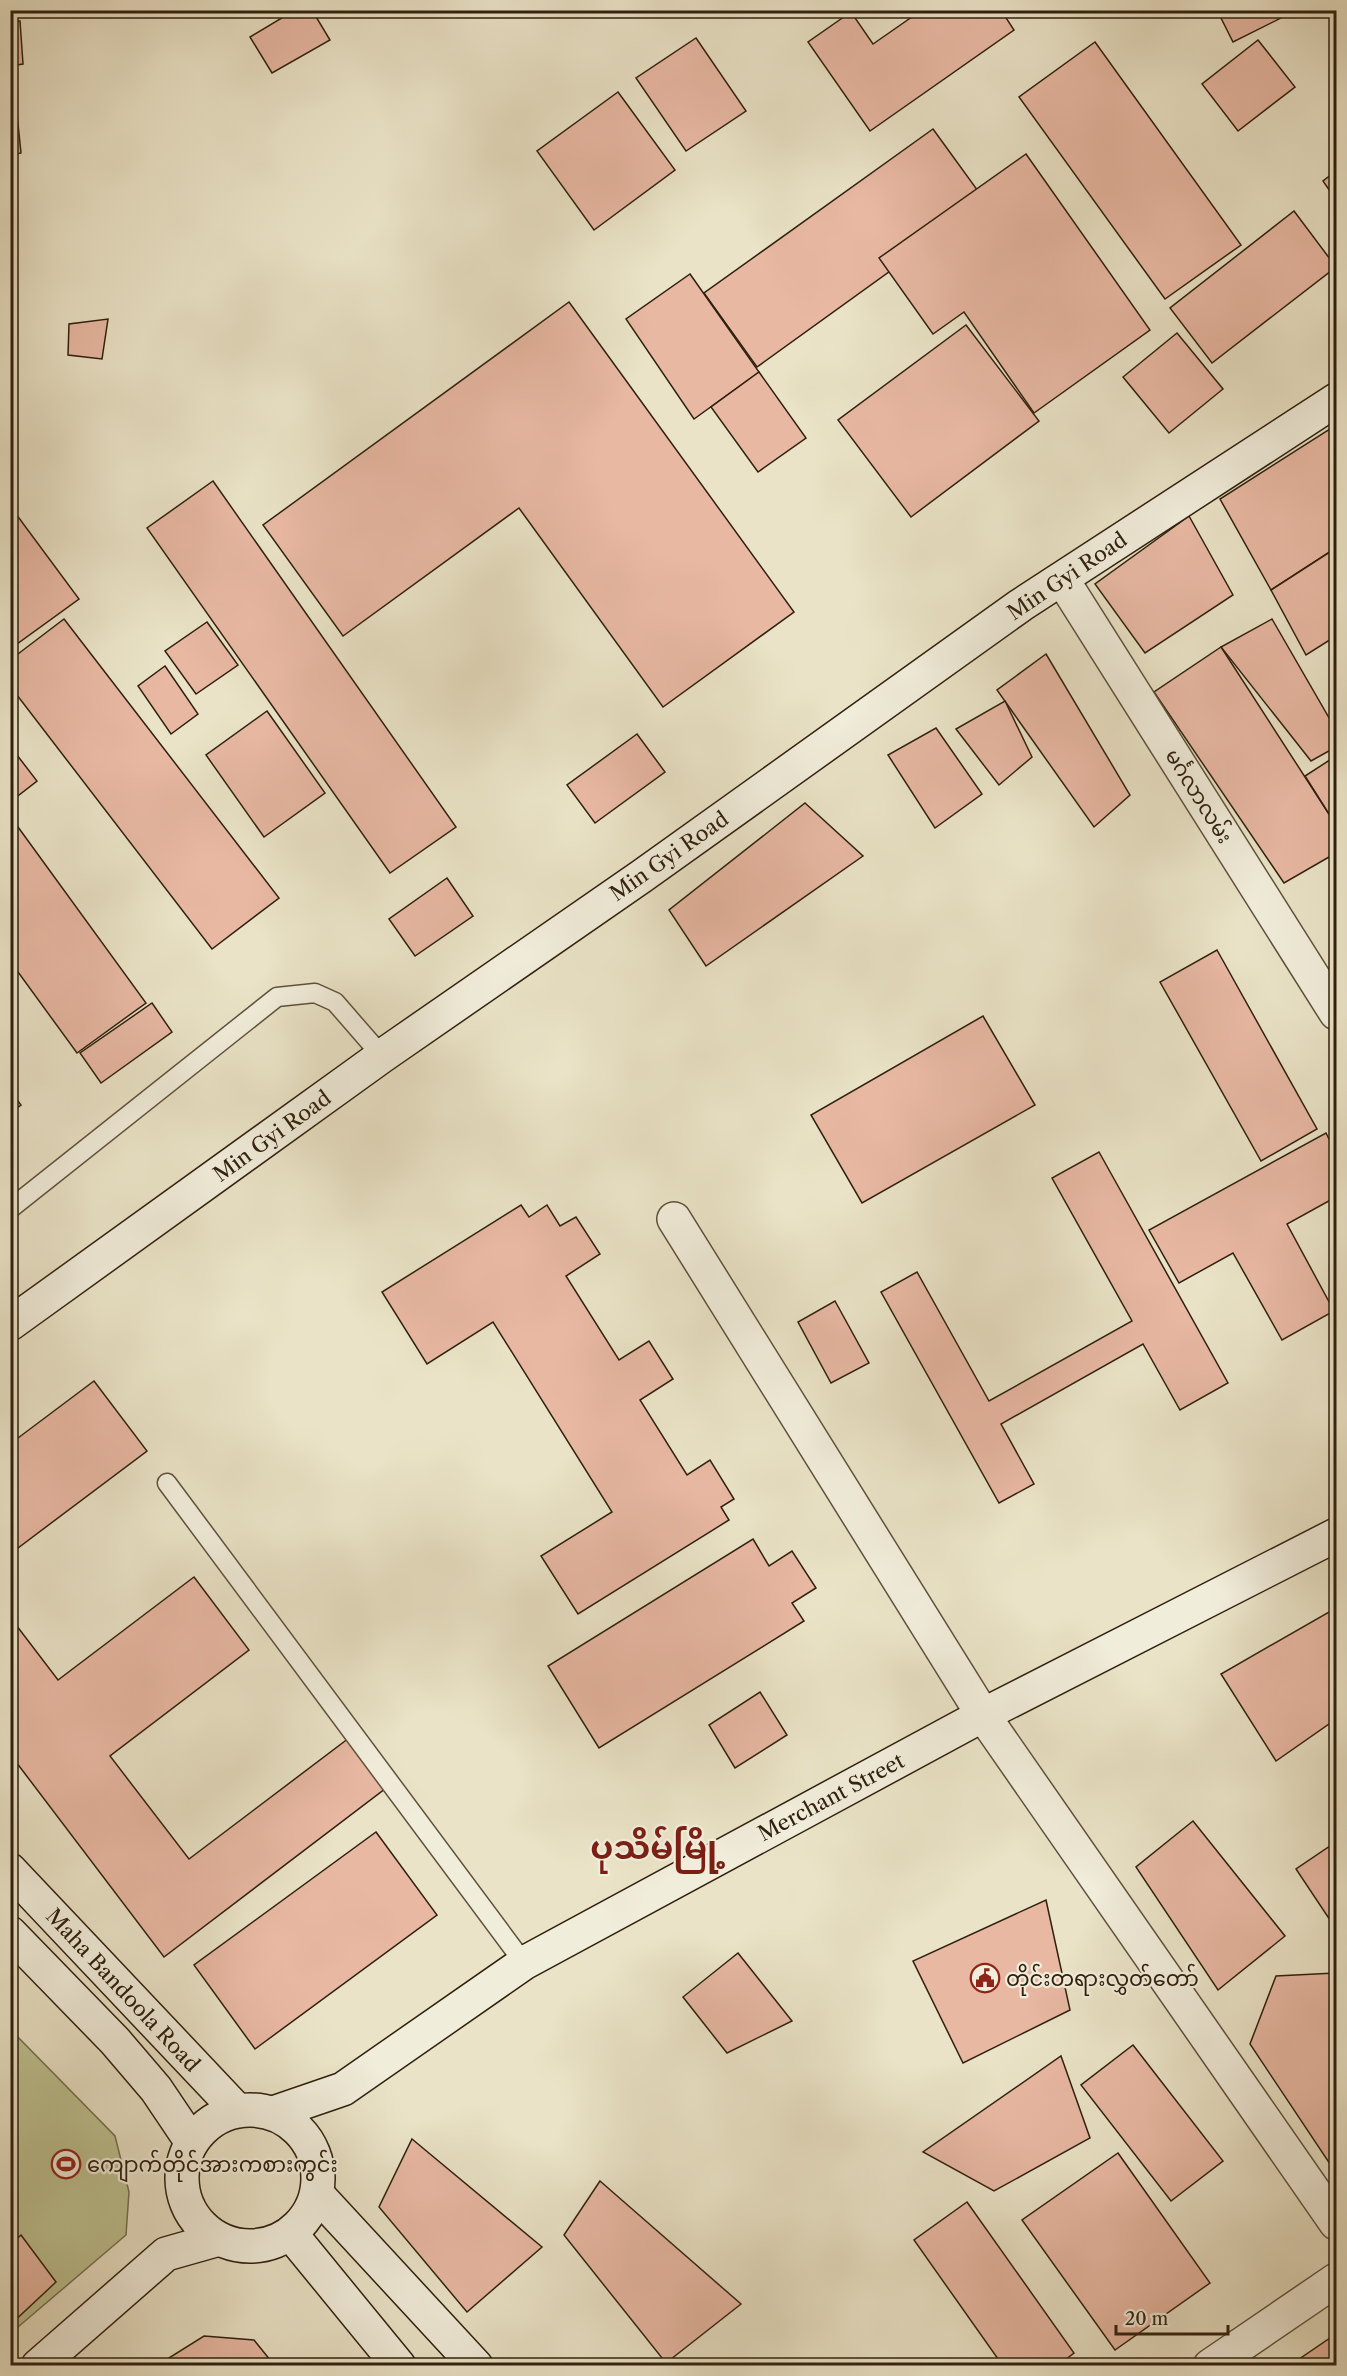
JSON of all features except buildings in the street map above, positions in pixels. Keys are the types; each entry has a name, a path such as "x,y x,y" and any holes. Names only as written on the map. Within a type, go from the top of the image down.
{"main road":[{"name":"Min Gyi Road","path":"10,1324 382,1056 1062,579 1336,400"},
{"name":"မင်္ဂလာလမ်း","path":"1062,579 1336,1013"},
{"path":"674,1219 983,1714 1336,2223"},
{"name":"Merchant Street","path":"273,2113 343,2089 524,1963 983,1714 1336,1535"},
{"name":"Maha Bandoola Road","path":"10,1870 236,2109"},
{"name":"Maha Bandoola Road","path":"10,1933 115,2041 156,2089 191,2141"},
{"name":"Merchant Street","path":"311,2146 343,2089"},
{"path":"236,2109 273,2113 296,2127 311,2146 318,2170 317,2194 311,2209 291,2234 256,2247 236,2246 219,2239 203,2228 189,2210 182,2187 182,2164 191,2141 204,2126 220,2116 236,2109"},
{"path":"317,2194 476,2366"},
{"path":"166,2253 185,2197"},
{"path":"291,2234 399,2366"},
{"path":"38,2366 166,2253 219,2239"},
{"path":"1210,2366 1336,2280"}],"lane":[{"path":"10,1209 277,997 315,993 335,1002 382,1056"},
{"path":"167,1483 524,1963"}],"green space":[{"name":"ကျောက်တိုင်အားကစားကွင်း","path":"10,2029 115,2136 129,2192 126,2235 11,2333"}],"place":[{"name":"တိုင်းတရားလွှတ်တော်","path":"985,1978"},
{"name":"ကျောက်တိုင်အားကစားကွင်း","path":"66,2164"}],"district":[{"name":"ပုသိမ်မြို့","path":"658,1847"}]}
